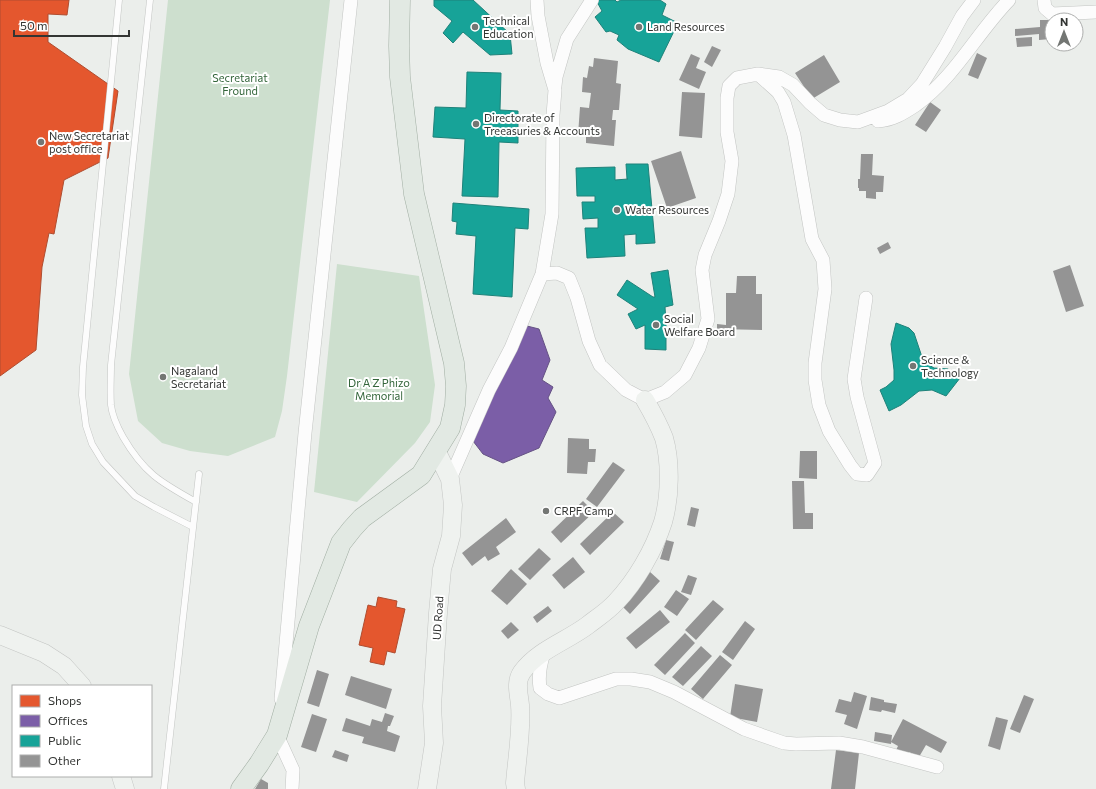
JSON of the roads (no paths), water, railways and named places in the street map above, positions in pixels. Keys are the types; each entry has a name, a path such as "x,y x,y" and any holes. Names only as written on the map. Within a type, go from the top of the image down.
{"main road":[{"path":"241,789 277,735 309,626 341,543 362,518 421,475 450,428 455,405 456,386 454,363 414,194 400,77 400,0"},
{"path":"516,789 515,783 520,717 518,680 521,673 531,662 586,626 616,603 635,578 650,552 663,522 668,494 668,464 664,439 646,400"},
{"name":"UD Road","path":"427,789 434,743 432,706 442,568 451,536 453,505 450,480 436,450"},
{"path":"0,635 44,653 64,666 81,685"},
{"path":"121,777 124,789"}],"street":[{"path":"292,789 293,770 277,735 305,433 351,0"},
{"path":"537,0 538,16 547,63 555,90"},
{"path":"450,480 489,390 511,348 542,274 552,214 553,115 556,77 567,38 592,0"},
{"path":"858,122 888,111 908,99 922,84 962,16 974,0"},
{"path":"542,274 557,273 569,278 577,298 589,341 600,365 626,390 646,400 665,392 685,375 699,348 708,319 702,270 705,254 720,221 728,194 732,161 727,132 727,98 729,86 737,78 758,74 779,77 792,85 824,115 840,120 858,122 883,121 898,117 927,97 941,84 962,60 1009,0"},
{"path":"1044,0 1045,8 1052,14 1096,12"},
{"path":"758,74 778,92 784,102 794,136 812,239 823,260 825,289 815,363 815,380 819,405 829,431 850,465 857,474 867,475 875,463 857,397 854,380 866,298"},
{"path":"544,653 539,668 538,678 540,688 548,694 559,698 616,679 631,679 650,682 674,692 744,729 784,743 847,744 937,767"}],"lane":[{"path":"119,0 83,367 82,395 86,426 92,444 103,462 135,496 194,527"},
{"path":"150,0 111,365 111,407 119,430 133,454 145,468 162,483 196,502"},
{"path":"164,789 194,527 198,474"}],"place":[{"name":"Technical Education","path":"475,27"},
{"name":"Land Resources","path":"639,27"},
{"name":"Directorate of Treeasuries & Accounts","path":"476,124"},
{"name":"New Secretariat post office","path":"41,142"},
{"name":"Water Resources","path":"617,210"},
{"name":"Social Welfare Board","path":"656,325"},
{"name":"Science & Technology","path":"913,366"},
{"name":"Nagaland Secretariat","path":"163,377"},
{"name":"CRPF Camp","path":"546,511"}],"park label":[{"name":"Secretariat Fround","path":"240,84"},
{"name":"Dr A Z Phizo Memorial","path":"379,389"}]}
